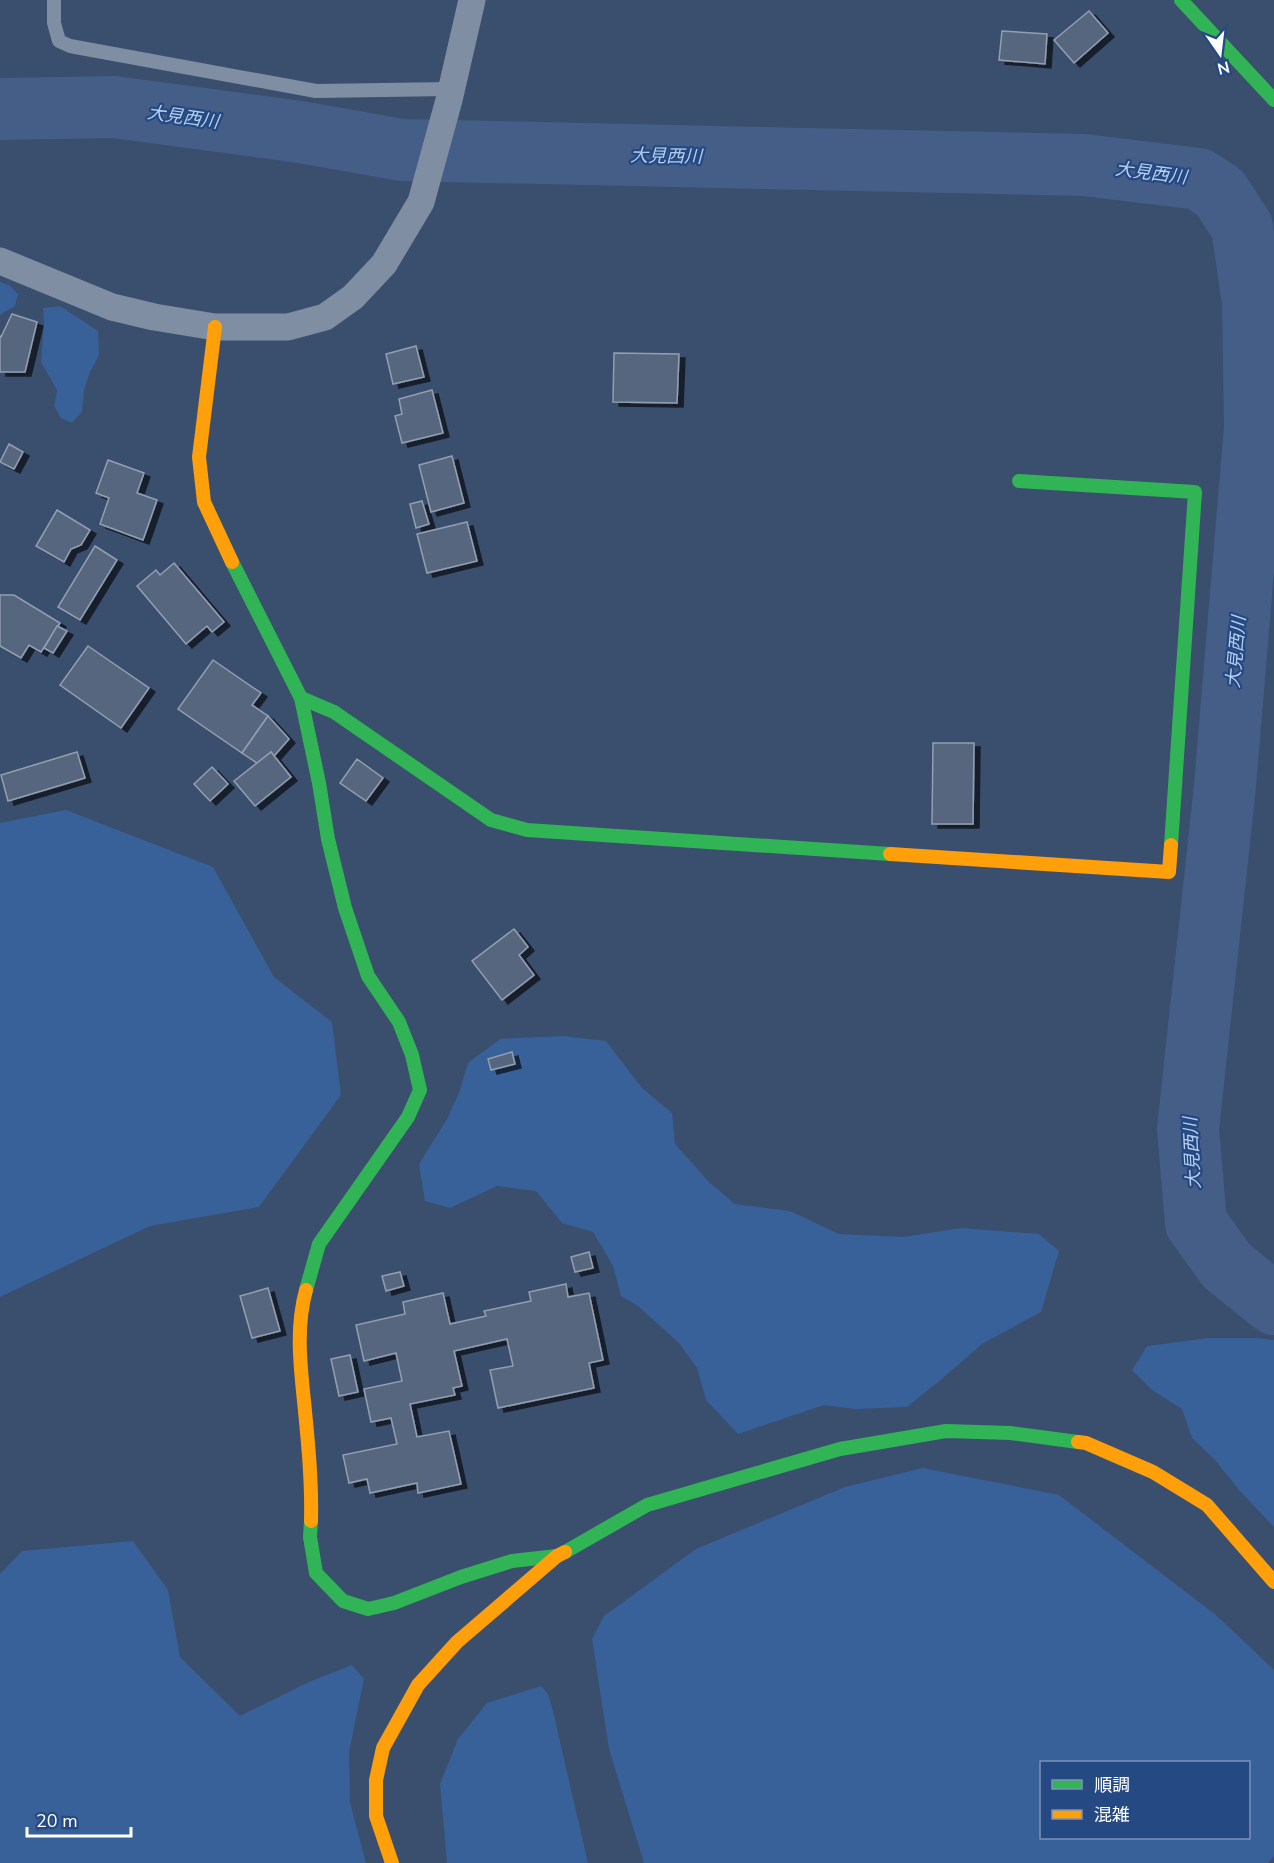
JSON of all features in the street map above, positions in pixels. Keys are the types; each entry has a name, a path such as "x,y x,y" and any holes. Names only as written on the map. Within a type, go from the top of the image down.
{"street":[{"path":"0,261 112,306 154,317 215,327 288,327 325,317 353,297 384,264 421,202 472,0"},
{"path":"1181,0 1274,100"},
{"path":"215,327 199,457 204,502 237,574 301,698 328,839 345,908 368,976 399,1022 412,1055 420,1090 408,1117 319,1244 303,1302 299,1349 312,1488 309,1537 316,1573 343,1600 368,1609 394,1603 460,1577 512,1561 557,1556"},
{"path":"301,698 334,712 491,820 527,830 1169,872 1195,492 1019,481"},
{"path":"392,1863 376,1816 376,1780 383,1748 418,1685 457,1642 557,1556 648,1505 840,1449 946,1431 1010,1433 1086,1443 1153,1472 1207,1506 1274,1582"}],"lane":[{"path":"54,0 54,23 59,41 70,46 316,91 450,94"}],"shaded area":[{"path":"0,282 9,285 18,294 15,306 0,315"},
{"path":"60,306 98,331 99,355 84,390 82,412 72,423 61,418 54,406 57,390 41,362 43,308"},
{"path":"66,810 213,867 274,977 332,1022 341,1095 259,1207 150,1226 0,1297 0,823"},
{"path":"563,1036 606,1041 642,1088 672,1113 675,1144 710,1183 735,1204 790,1211 839,1234 904,1237 961,1228 1039,1234 1059,1251 1041,1312 982,1344 907,1407 855,1409 824,1405 738,1434 706,1400 697,1368 679,1343 638,1306 621,1296 613,1266 593,1232 562,1223 536,1191 497,1186 450,1208 425,1201 419,1164 447,1119 459,1093 468,1063 500,1039"},
{"path":"1208,1338 1274,1340 1274,1527 1239,1490 1215,1460 1192,1438 1182,1409 1152,1390 1132,1370 1147,1346"},
{"path":"923,1468 1059,1495 1216,1615 1274,1670 1274,1856 1268,1863 644,1863 609,1749 592,1639 604,1616 696,1549 845,1487"},
{"path":"133,1541 168,1590 180,1657 240,1716 311,1681 352,1665 364,1679 349,1752 350,1802 366,1863 0,1863 0,1574 22,1551"},
{"path":"541,1686 548,1694 553,1711 588,1863 447,1863 440,1784 458,1739 487,1703"}],"building":[{"path":"1089,11 1108,33 1074,63 1054,40"},
{"path":"1002,31 1047,34 1045,64 999,60"},
{"path":"12,314 37,322 25,372 0,372 0,336"},
{"path":"416,346 424,377 393,384 386,354"},
{"path":"614,353 679,354 677,403 613,402"},
{"path":"432,390 443,433 402,443 395,416 402,414 399,399"},
{"path":"9,444 23,452 14,469 0,462"},
{"path":"452,456 464,503 431,512 419,465"},
{"path":"108,460 144,473 137,493 157,500 143,540 100,524 109,498 96,493"},
{"path":"422,501 429,524 416,528 410,504"},
{"path":"57,510 90,530 81,545 71,549 64,562 36,546"},
{"path":"467,522 477,561 427,573 417,534"},
{"path":"95,546 117,560 80,620 58,607"},
{"path":"174,563 224,622 212,632 207,626 186,644 137,586 156,570 160,575"},
{"path":"0,595 14,595 60,623 41,652 29,645 21,658 0,646"},
{"path":"57,626 67,631 53,653 44,648"},
{"path":"88,646 149,688 121,728 60,685"},
{"path":"213,660 261,693 252,705 268,716 242,753 178,709"},
{"path":"268,716 289,739 274,756 271,752 257,763 242,753"},
{"path":"933,743 974,743 973,824 932,824"},
{"path":"77,752 85,778 8,801 1,775"},
{"path":"271,752 291,777 255,806 234,781"},
{"path":"357,759 383,778 366,801 340,783"},
{"path":"212,767 228,784 210,801 194,784"},
{"path":"514,929 528,947 519,955 534,975 502,1000 472,961"},
{"path":"512,1052 515,1064 491,1070 488,1059"},
{"path":"589,1252 593,1268 575,1272 571,1257"},
{"path":"400,1272 404,1286 386,1291 382,1276"},
{"path":"566,1284 568,1297 589,1293 603,1360 589,1363 594,1388 498,1408 490,1370 513,1366 507,1339 454,1351 462,1386 453,1388 455,1395 410,1404 417,1437 449,1431 461,1484 418,1493 417,1483 370,1493 367,1479 349,1483 343,1455 397,1444 391,1418 371,1422 364,1389 402,1381 396,1353 364,1361 356,1325 405,1314 403,1302 443,1293 450,1324 486,1316 484,1311 531,1301 529,1292"},
{"path":"268,1288 280,1331 252,1338 240,1296"},
{"path":"350,1355 358,1392 339,1396 331,1359"}],"waterway":[{"name":"大見西川","path":"0,109 114,107 300,132 402,150 1084,165 1199,179 1220,193 1242,227 1253,303 1255,427 1225,786 1188,1129 1196,1223 1227,1266 1274,1304"}],"traffic: fast":[{"path":"1181,0 1274,100"},
{"path":"1019,481 1195,492 1171,845"},
{"path":"232,562 301,698 328,839 345,908 368,976 399,1022 412,1055 420,1090 408,1117 319,1244 306,1290"},
{"path":"301,698 334,712 491,820 527,830 890,854"},
{"path":"565,1552 647,1505 840,1449 946,1431 1010,1433 1078,1442"},
{"path":"311,1521 310,1537 316,1573 343,1601 368,1609 394,1603 461,1577 512,1561 557,1556"}],"traffic: slow":[{"path":"215,327 199,457 204,502 232,562"},
{"path":"890,854 1169,872 1171,845"},
{"path":"306,1290 301,1317 300,1345 311,1491 311,1521"},
{"path":"1078,1442 1086,1443 1153,1472 1207,1505 1274,1582"},
{"path":"392,1863 376,1816 376,1780 383,1748 418,1685 457,1642 557,1556 565,1552"}]}
